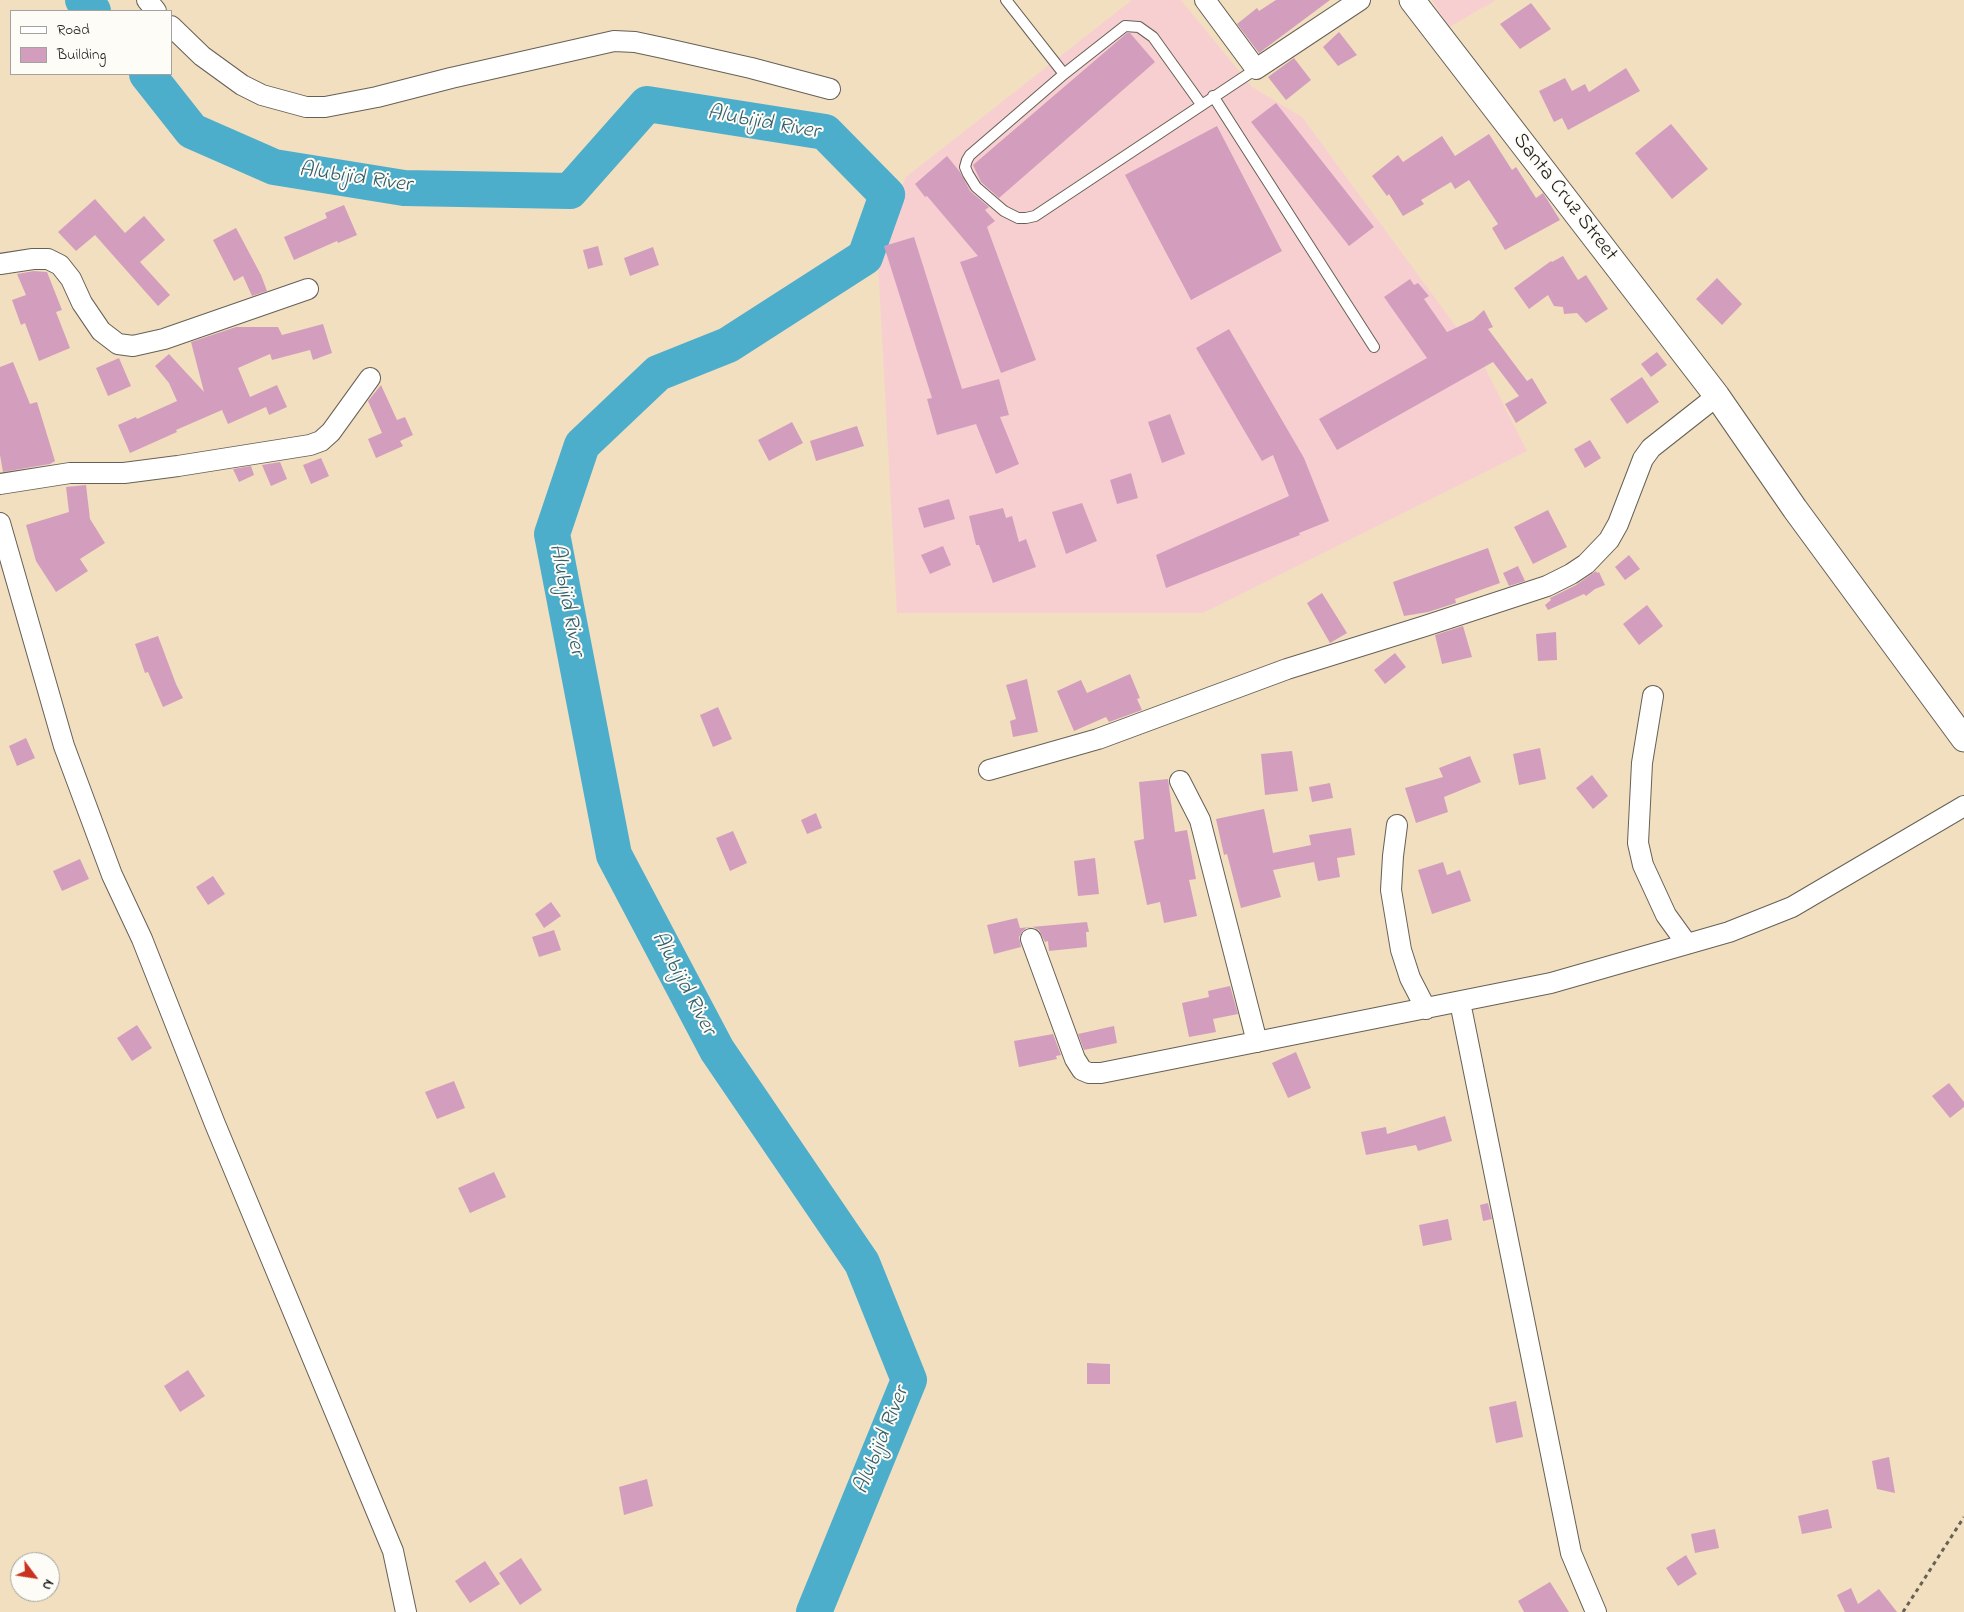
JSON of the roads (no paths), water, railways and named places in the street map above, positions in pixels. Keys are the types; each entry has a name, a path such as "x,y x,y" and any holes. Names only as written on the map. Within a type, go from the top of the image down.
{"street":[{"path":"147,0 155,10"},
{"path":"1204,0 1256,68 1360,0"},
{"name":"Santa Cruz Street","path":"1412,0 1717,396 1795,509 1964,740"},
{"path":"172,27 202,56 242,85 262,95 306,107 325,107 377,97 614,41 635,42 751,68 830,89"},
{"path":"0,264 33,259 48,259 60,265 71,279 82,303 101,331 118,344 133,346 164,339 308,289"},
{"path":"0,484 70,473 124,473 310,446 321,441 331,432 370,378"},
{"path":"989,770 1098,739 1287,669 1547,586 1563,578 1586,564 1609,540 1618,524 1643,459 1651,448 1717,396"},
{"path":"0,523 67,755 112,875 142,939 215,1124 393,1551 406,1612"},
{"path":"1652,696 1642,763 1638,843 1643,865 1666,915 1687,944"},
{"path":"1180,781 1200,820 1257,1042"},
{"path":"1030,938 1075,1059 1082,1070 1089,1073 1101,1073 1551,984 1729,932 1792,907 1964,806"},
{"path":"1396,825 1393,856 1393,899 1401,950 1410,978 1426,1009"},
{"path":"1460,1002 1571,1553 1596,1612"}],"lane":[{"path":"1006,0 1064,74"},
{"path":"1201,104 1153,37 1140,27 1125,26 1064,74 970,155 965,167 976,187 1004,211 1018,218 1035,216 1256,68"},
{"path":"1213,96 1374,347"}],"waterway":[{"name":"Alubijid River","path":"83,0 92,10"},
{"name":"Alubijid River","path":"148,75 192,131 274,167 404,188 570,191 647,104 825,132 887,195 865,257 728,345 658,373 582,445 552,534 614,855 717,1050 862,1263 909,1380 814,1612"}]}
